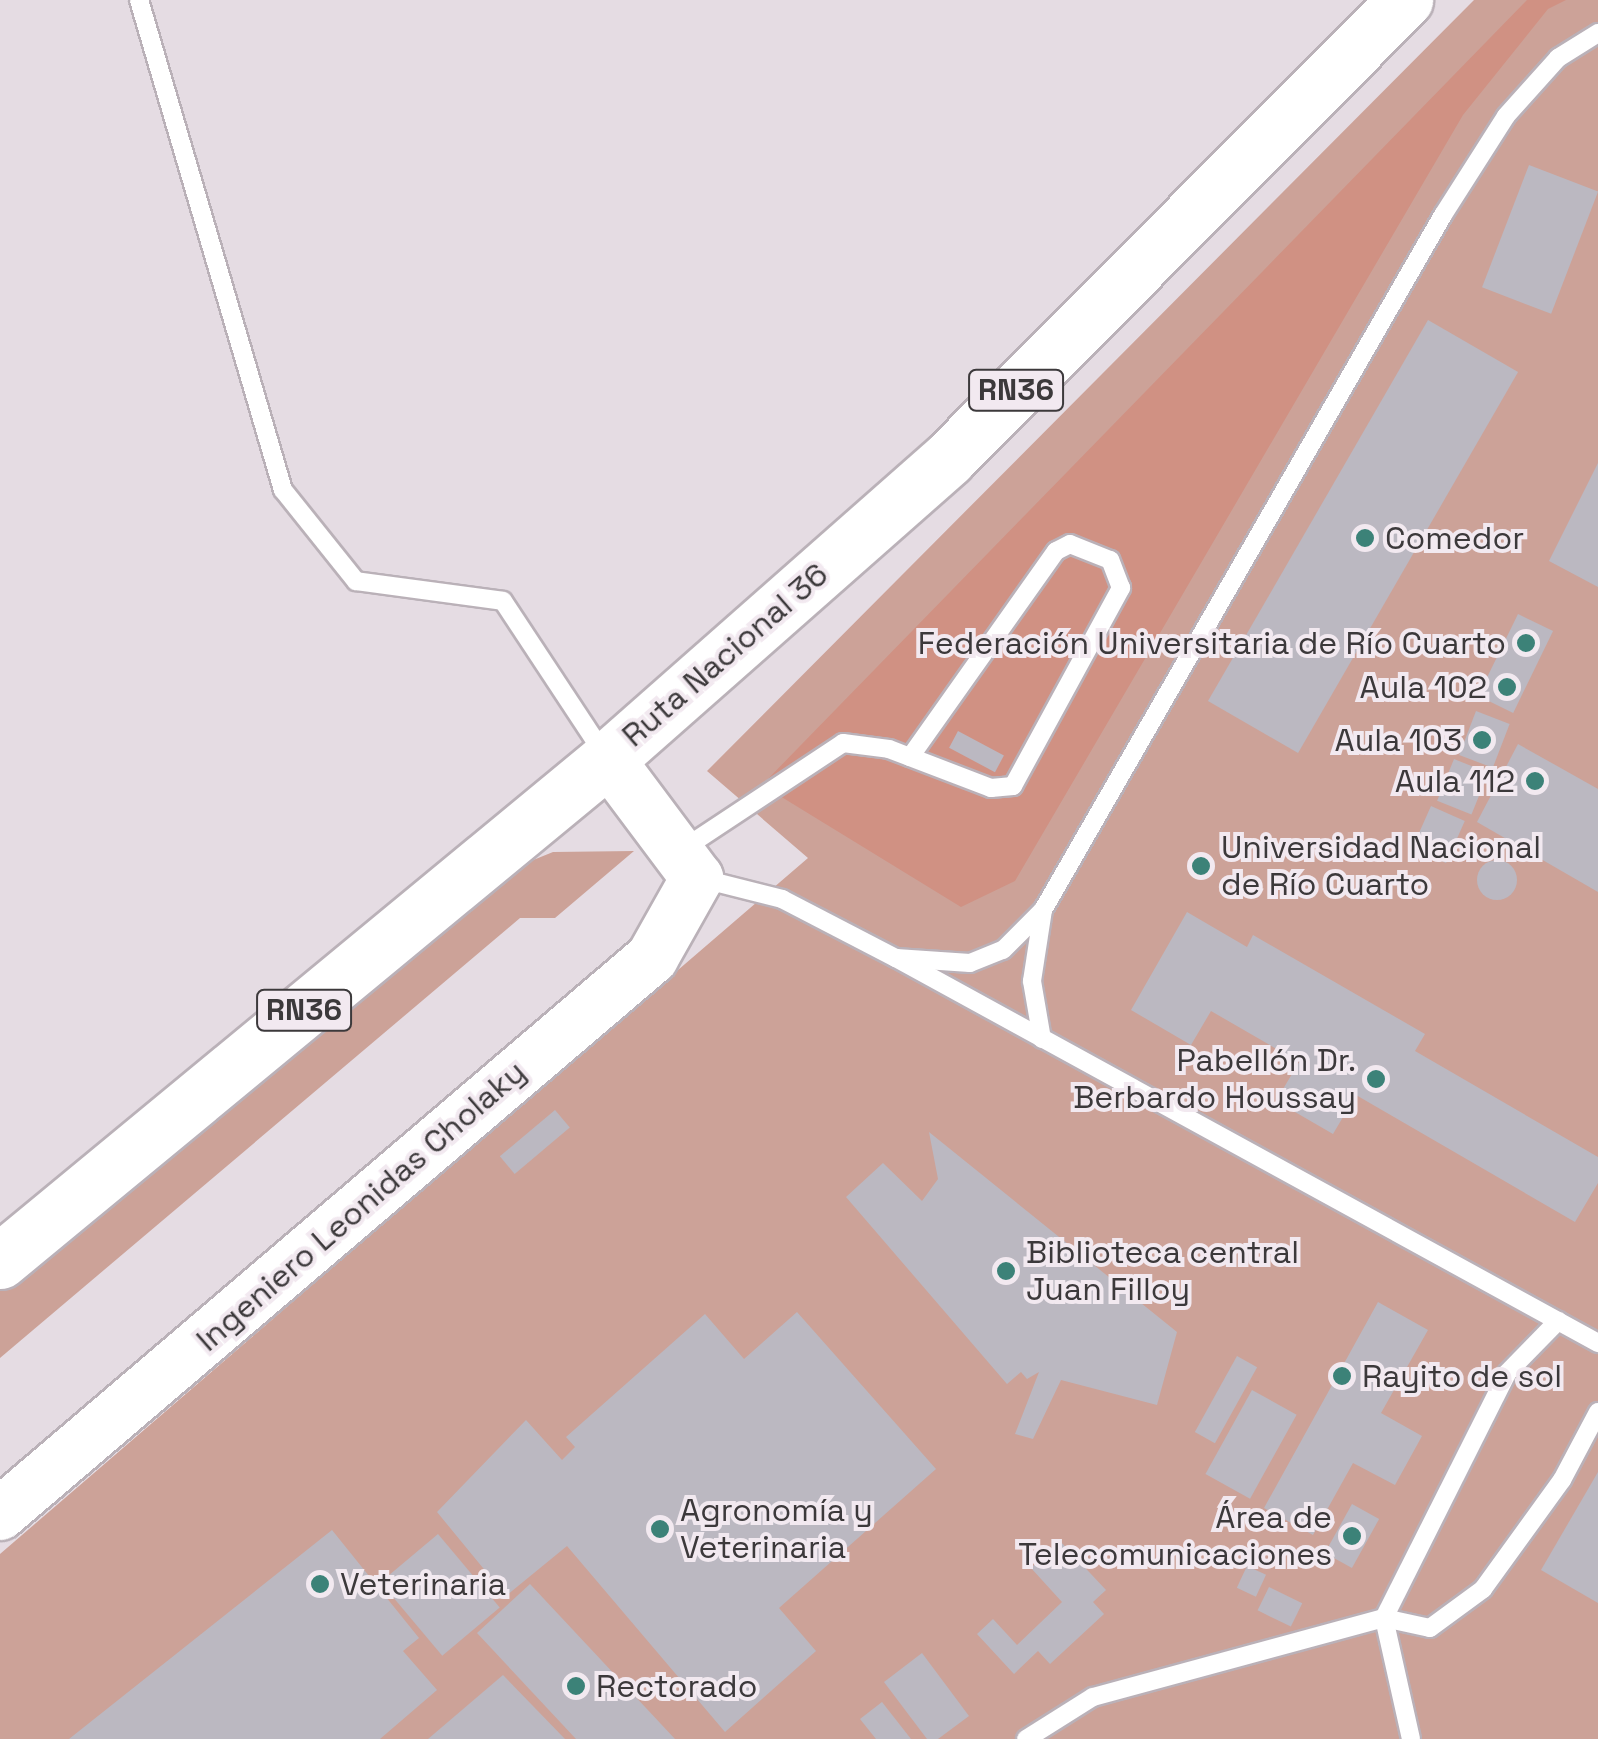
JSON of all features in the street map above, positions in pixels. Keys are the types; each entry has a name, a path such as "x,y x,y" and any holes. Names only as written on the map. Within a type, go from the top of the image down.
{"highway":[{"name":"Ruta Nacional 36","path":"0,1261 608,759 948,458 1405,0"}],"main road":[{"path":"608,759 688,865"},
{"name":"Ingeniero Leonidas Cholaky","path":"0,1514 652,958 688,865"}],"lane":[{"path":"139,0 284,490 356,581 503,601 608,759"},
{"path":"896,958 970,964 1002,950 1044,910 1442,215 1506,116 1558,58 1598,33"},
{"path":"688,865 843,743 910,757 992,788 1014,786 1122,588 1110,560 1070,544 1056,551 910,757"},
{"path":"688,865 782,899 896,958 1598,1343"},
{"path":"1042,1040 1032,981 1044,910"},
{"path":"1411,1739 1384,1618 1507,1373 1558,1320"},
{"path":"1026,1739 1093,1697 1384,1618 1430,1628 1484,1588 1562,1480 1598,1412"}],"shaded area":[{"name":"Universidad Nacional de Río Cuarto","path":"1474,0 1598,0 1598,1739 0,1739 0,1554 808,858 707,771"},
{"path":"1527,0 1566,0 1548,9 1463,115 1015,881 961,907 762,785"},
{"path":"634,851 555,918 520,918 0,1358 0,1280 499,874 553,852"}],"building":[{"path":"1529,165 1598,191 1551,314 1482,287"},
{"path":"1428,320 1518,372 1298,753 1208,701"},
{"path":"1598,463 1598,587 1549,561"},
{"path":"1518,614 1553,631 1513,713 1478,696"},
{"name":"Aula 103","path":"1476,711 1510,724 1493,768 1459,755"},
{"path":"958,731 1004,755 995,772 949,748"},
{"path":"1518,744 1598,789 1598,892 1477,822"},
{"path":"1454,759 1488,773 1471,815 1437,801"},
{"path":"1431,806 1465,821 1446,863 1412,848"},
{"path":"1497,860 1511,866 1517,880 1511,894 1497,900 1483,894 1477,880 1483,866"},
{"name":"Pabellón Dr. Berbardo Houssay","path":"1187,912 1247,947 1253,935 1425,1034 1415,1051 1598,1157 1598,1183 1575,1222 1356,1095 1333,1134 1276,1101 1299,1062 1211,1011 1191,1045 1131,1010"},
{"path":"555,1110 570,1128 515,1174 500,1156"},
{"name":"Biblioteca central Juan Filloy","path":"929,1132 1177,1332 1157,1405 1061,1380 1033,1439 1015,1434 1039,1372 1027,1379 1021,1372 1007,1384 846,1197 883,1163 922,1201 938,1179"},
{"path":"1378,1302 1428,1330 1381,1413 1422,1436 1395,1485 1353,1463 1313,1535 1264,1508"},
{"name":"Agronomía y Veterinaria","path":"797,1312 936,1469 779,1608 816,1651 725,1732 567,1546 506,1596 437,1512 526,1420 562,1460 575,1447 566,1437 705,1314 744,1359"},
{"path":"1237,1356 1257,1367 1215,1443 1195,1432"},
{"path":"1252,1390 1297,1415 1250,1499 1205,1474"},
{"path":"1598,1472 1598,1603 1541,1570"},
{"name":"Área de Telecomunicaciones","path":"1352,1504 1379,1519 1352,1568 1325,1553"},
{"name":"Veterinaria","path":"332,1530 419,1638 403,1651 437,1690 380,1739 69,1739"},
{"path":"438,1534 500,1608 442,1656 381,1582"},
{"path":"1060,1541 1106,1590 1093,1602 1104,1614 1050,1664 1038,1651 1014,1674 977,1634 993,1619 1017,1645 1062,1602 1031,1568"},
{"path":"1247,1566 1266,1575 1256,1597 1237,1588"},
{"name":"Rectorado","path":"530,1584 675,1739 576,1739 477,1633"},
{"path":"1269,1587 1302,1603 1291,1627 1258,1610"},
{"path":"922,1653 969,1716 938,1739 927,1739 884,1682"},
{"name":"Veterinaria","path":"503,1675 565,1739 428,1739"},
{"path":"882,1702 911,1739 876,1739 860,1719"}],"place":[{"name":"Comedor","path":"1365,538"},
{"name":"Federación Universitaria de Río Cuarto","path":"1526,643"},
{"name":"Aula 102","path":"1507,687"},
{"name":"Aula 103","path":"1482,740"},
{"name":"Aula 112","path":"1535,781"},
{"name":"Universidad Nacional de Río Cuarto","path":"1201,866"},
{"name":"Pabellón Dr. Berbardo Houssay","path":"1376,1079"},
{"name":"Biblioteca central Juan Filloy","path":"1006,1271"},
{"name":"Rayito de sol","path":"1342,1376"},
{"name":"Agronomía y Veterinaria","path":"660,1529"},
{"name":"Área de Telecomunicaciones","path":"1352,1536"},
{"name":"Veterinaria","path":"320,1584"},
{"name":"Rectorado","path":"576,1686"}]}
